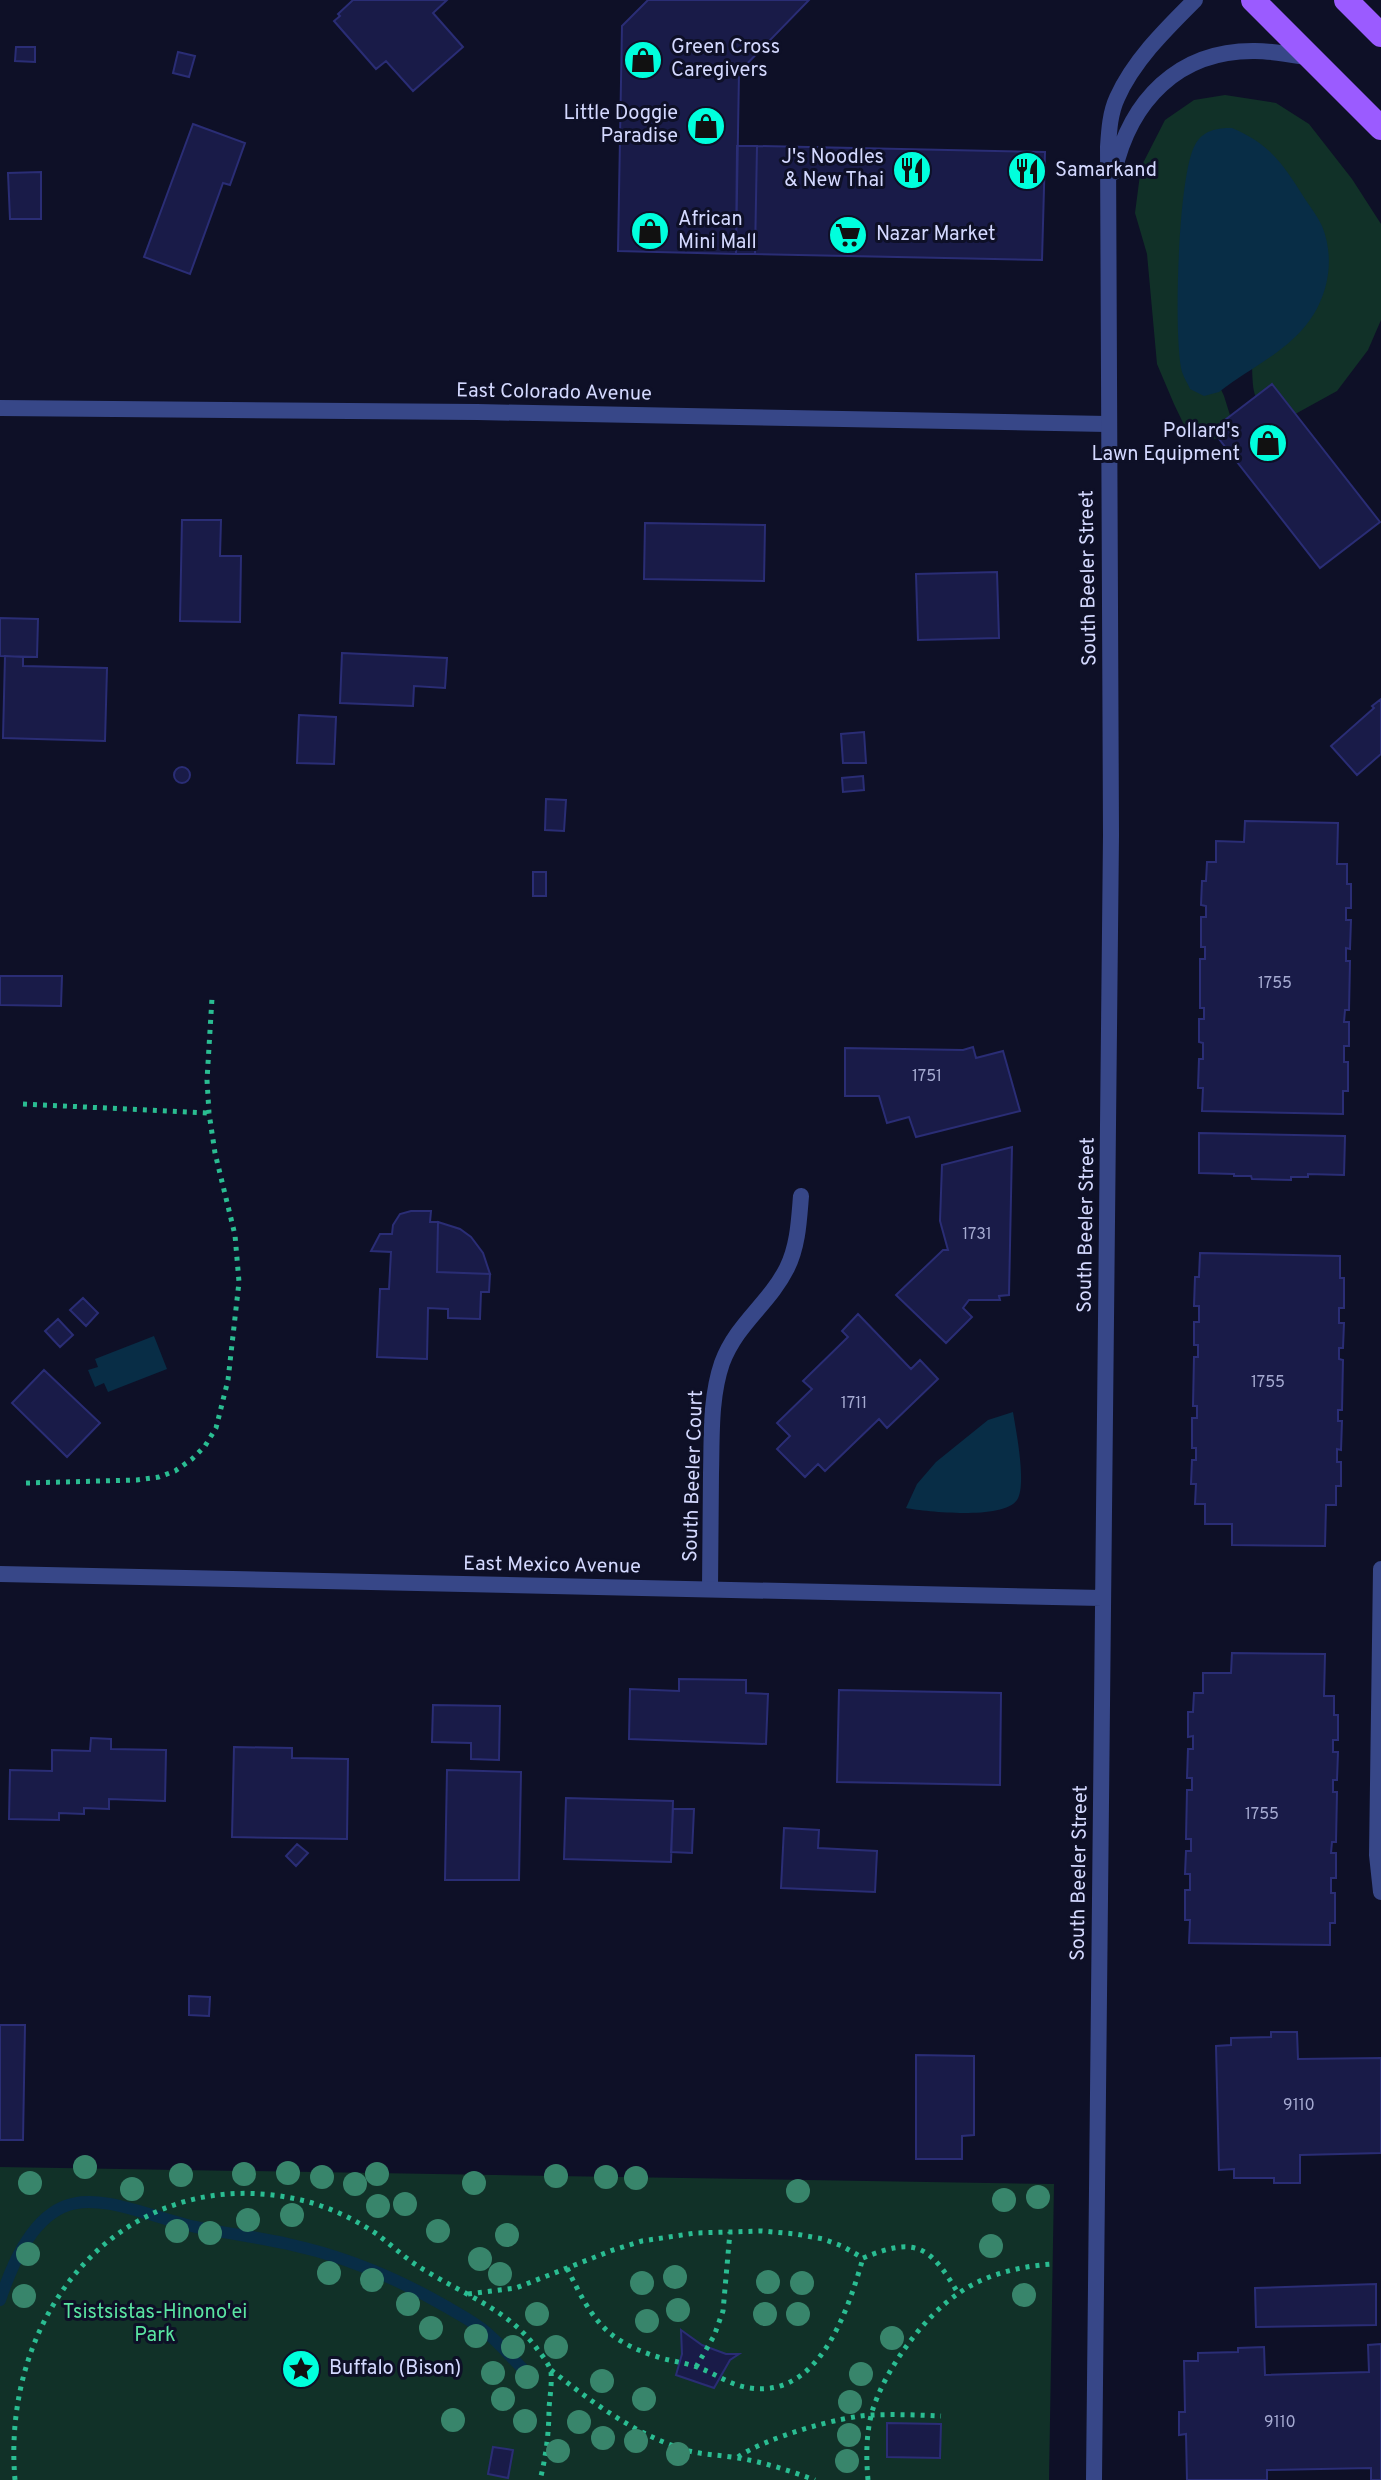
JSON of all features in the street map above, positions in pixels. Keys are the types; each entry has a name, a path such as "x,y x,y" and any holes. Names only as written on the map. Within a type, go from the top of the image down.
{"main road":[{"path":"1253,0 1381,128"},
{"path":"1346,0 1381,35"}],"street":[{"name":"South Beeler Street","path":"1094,2480 1111,835 1108,147 1116,100 1131,74 1157,38 1195,0"},
{"path":"1107,201 1116,160 1131,124 1147,98 1170,76 1204,59 1242,52 1311,58"},
{"name":"East Colorado Avenue","path":"0,408 399,410 1107,424"},
{"name":"South Beeler Court","path":"710,1589 712,1424 721,1365 739,1329 786,1269 798,1234 801,1196"},
{"path":"1381,1569 1377,1855 1381,1892"},
{"name":"East Mexico Avenue","path":"0,1574 1102,1598"}],"path":[{"path":"26,1483 159,1477 192,1459 216,1428 230,1369 239,1282 235,1235 215,1153 209,1113 207,1080 212,998"},
{"path":"23,1104 209,1113"},
{"path":"71,2268 123,2225 186,2200 227,2194 262,2194 322,2206 375,2233 410,2262 505,2315 523,2331 551,2369 594,2405 686,2450 782,2468 815,2480"},
{"path":"467,2294 516,2288 642,2241 695,2233 762,2231 823,2239 863,2258 898,2247 913,2246 927,2252 943,2267 958,2293"},
{"path":"696,2367 714,2336 723,2311 730,2232"},
{"path":"567,2268 591,2315 604,2330 637,2350 696,2367 725,2382 751,2389 787,2384 816,2361 831,2342 845,2314 863,2258"},
{"path":"868,2480 867,2447 871,2415 894,2366 917,2332 958,2293 1003,2272 1053,2264"},
{"path":"540,2480 547,2442 551,2369"},
{"path":"10,2410 15,2480"},
{"path":"737,2458 769,2441 839,2420 871,2415 941,2416"}],"green space":[{"path":"1225,95 1276,103 1309,124 1352,179 1381,224 1381,320 1368,350 1337,391 1288,418 1268,409 1258,400 1253,387 1252,365 1207,359 1234,428 1229,437 1205,440 1186,429 1157,364 1147,254 1135,213 1141,167 1165,120 1194,100"},
{"name":"Tsistsistas-Hinono'ei Park","path":"0,2167 1054,2184 1049,2480 0,2480"}],"water":[{"path":"1232,128 1266,149 1290,176 1322,226 1329,256 1328,271 1321,301 1305,327 1276,353 1219,392 1204,396 1190,389 1182,372 1179,354 1181,221 1189,162 1195,145 1211,131"},
{"path":"154,1336 167,1369 108,1392 104,1383 95,1387 88,1370 98,1367 95,1359"},
{"path":"1013,1412 1021,1471 1017,1500 997,1510 981,1512 906,1508 917,1484 936,1462 988,1420"}],"building":[{"path":"353,0 447,0 433,13 463,47 413,91 386,61 376,69 334,21"},
{"path":"648,0 809,0 739,72 736,254 618,251 622,26"},
{"path":"16,47 35,47 35,62 15,61"},
{"path":"178,52 195,56 189,77 173,73"},
{"path":"193,124 245,143 230,185 223,183 190,274 144,257"},
{"path":"737,146 757,146 755,254 736,254"},
{"path":"757,146 1045,152 1042,260 755,254"},
{"path":"41,172 41,219 10,219 8,173"},
{"path":"1272,384 1380,522 1320,568 1212,430"},
{"path":"182,520 221,520 220,556 241,556 240,622 180,621"},
{"path":"645,523 765,525 764,581 644,579"},
{"path":"997,572 999,638 918,640 916,574"},
{"path":"0,618 38,619 37,657 0,656"},
{"path":"342,653 447,658 445,688 414,686 413,706 340,703"},
{"path":"5,656 23,657 23,666 107,668 105,741 3,738"},
{"path":"1381,699 1381,754 1357,775 1331,746"},
{"path":"299,715 336,717 334,764 297,763"},
{"path":"864,732 866,763 843,763 841,734"},
{"path":"182,767 188,769 188,781 182,783 176,781 174,775 176,769"},
{"path":"863,776 864,790 843,792 842,778"},
{"path":"546,799 566,800 564,831 545,830"},
{"path":"1245,821 1338,823 1337,864 1347,864 1347,884 1351,884 1351,908 1346,908 1346,920 1351,920 1350,949 1346,948 1346,961 1350,961 1349,1010 1345,1010 1344,1022 1349,1022 1349,1046 1344,1046 1344,1062 1348,1062 1348,1091 1343,1091 1343,1114 1202,1111 1203,1088 1198,1088 1199,1059 1203,1059 1199,1019 1204,1019 1204,1008 1200,1008 1200,959 1205,959 1205,947 1201,947 1201,917 1206,917 1206,906 1201,905 1202,881 1206,881 1207,862 1216,862 1216,841 1244,842"},
{"path":"533,872 546,872 546,896 533,896"},
{"path":"0,976 62,976 61,1006 0,1005"},
{"path":"973,1047 976,1058 1003,1051 1020,1111 916,1137 909,1117 887,1123 879,1096 845,1096 845,1048 963,1050"},
{"path":"1199,1133 1345,1136 1344,1175 1308,1174 1308,1177 1291,1177 1291,1180 1199,1173"},
{"path":"1012,1147 1009,1295 999,1296 1000,1300 969,1300 963,1308 972,1317 946,1343 896,1295 943,1250 948,1250 940,1221 942,1165"},
{"path":"431,1211 430,1222 438,1222 437,1272 490,1274 489,1292 481,1292 480,1319 448,1318 448,1309 428,1308 427,1359 377,1357 380,1289 389,1289 391,1252 371,1251 380,1234 392,1234 393,1225 400,1214"},
{"path":"438,1222 460,1229 471,1237 483,1253 490,1274 437,1272"},
{"path":"1200,1253 1340,1256 1340,1278 1344,1278 1344,1308 1339,1308 1339,1323 1344,1323 1343,1348 1339,1348 1339,1359 1343,1360 1342,1410 1338,1410 1338,1421 1342,1421 1341,1450 1337,1449 1337,1462 1341,1462 1341,1486 1336,1486 1336,1505 1326,1505 1325,1546 1232,1545 1232,1524 1205,1524 1205,1504 1195,1504 1196,1484 1191,1484 1192,1460 1196,1460 1196,1448 1192,1448 1192,1418 1197,1418 1197,1406 1193,1406 1194,1357 1198,1357 1198,1345 1194,1345 1194,1322 1199,1322 1199,1306 1194,1306"},
{"path":"83,1298 98,1313 86,1326 70,1310"},
{"path":"858,1314 911,1369 920,1360 938,1379 887,1428 879,1419 825,1471 818,1464 805,1477 777,1449 790,1436 777,1423 812,1389 803,1381 848,1337 842,1331"},
{"path":"58,1319 73,1335 60,1347 45,1331"},
{"path":"44,1370 100,1423 67,1457 12,1403"},
{"path":"1232,1653 1325,1654 1324,1696 1334,1696 1334,1715 1338,1715 1338,1740 1333,1740 1333,1752 1338,1752 1337,1780 1333,1780 1333,1792 1337,1792 1336,1842 1332,1842 1331,1853 1336,1853 1336,1878 1331,1878 1331,1893 1335,1893 1335,1923 1330,1923 1330,1945 1189,1943 1190,1920 1185,1920 1185,1890 1190,1890 1190,1874 1185,1874 1186,1851 1191,1851 1191,1839 1186,1839 1187,1790 1192,1790 1192,1778 1187,1778 1188,1749 1193,1749 1193,1736 1188,1737 1188,1712 1193,1712 1194,1693 1203,1693 1203,1673 1231,1673"},
{"path":"679,1679 746,1680 746,1693 768,1694 766,1744 629,1739 630,1689 679,1691"},
{"path":"839,1690 1001,1693 1000,1785 837,1782"},
{"path":"433,1705 500,1706 499,1760 471,1759 471,1743 432,1742"},
{"path":"91,1738 111,1739 111,1749 166,1750 165,1801 109,1799 109,1809 84,1808 84,1814 59,1813 59,1820 9,1819 10,1770 52,1771 52,1750 90,1751"},
{"path":"234,1747 292,1748 292,1758 348,1759 347,1839 232,1837"},
{"path":"447,1770 521,1772 519,1880 445,1880"},
{"path":"566,1798 673,1801 671,1862 564,1859"},
{"path":"673,1809 694,1809 692,1853 671,1852"},
{"path":"784,1828 819,1830 818,1848 877,1851 875,1892 781,1888"},
{"path":"297,1844 308,1853 296,1866 286,1856"},
{"path":"189,1996 210,1997 209,2016 189,2015"},
{"path":"0,2025 25,2025 23,2140 0,2140"},
{"path":"1271,2032 1297,2032 1298,2059 1381,2058 1381,2153 1300,2155 1300,2183 1274,2183 1274,2178 1234,2178 1234,2169 1219,2170 1216,2046 1231,2045 1231,2038 1271,2037"},
{"path":"916,2055 974,2056 974,2135 962,2136 962,2159 916,2159"},
{"path":"1376,2284 1376,2325 1256,2327 1255,2288"},
{"path":"681,2330 702,2345 726,2354 739,2354 730,2360 714,2388 676,2375 682,2354"},
{"path":"1381,2344 1381,2480 1371,2480 1371,2468 1267,2470 1267,2480 1187,2480 1186,2434 1179,2435 1179,2412 1185,2412 1184,2361 1198,2361 1198,2353 1238,2352 1238,2348 1264,2347 1265,2375 1369,2372 1368,2345"},
{"path":"887,2423 941,2424 940,2458 887,2457"},
{"path":"493,2447 513,2450 508,2478 488,2474"}],"waterway":[{"path":"0,2300 16,2260 40,2223 63,2207 77,2203 108,2204 187,2225 309,2249 369,2269 471,2321 525,2371"}],"place":[{"name":"Green Cross Caregivers","path":"643,60"},
{"name":"Little Doggie Paradise","path":"706,126"},
{"name":"J's Noodles & New Thai","path":"912,170"},
{"name":"Samarkand","path":"1027,171"},
{"name":"African Mini Mall","path":"650,231"},
{"name":"Nazar Market","path":"848,235"},
{"name":"Pollard's Lawn Equipment","path":"1268,443"},
{"name":"Buffalo (Bison)","path":"301,2369"}]}
